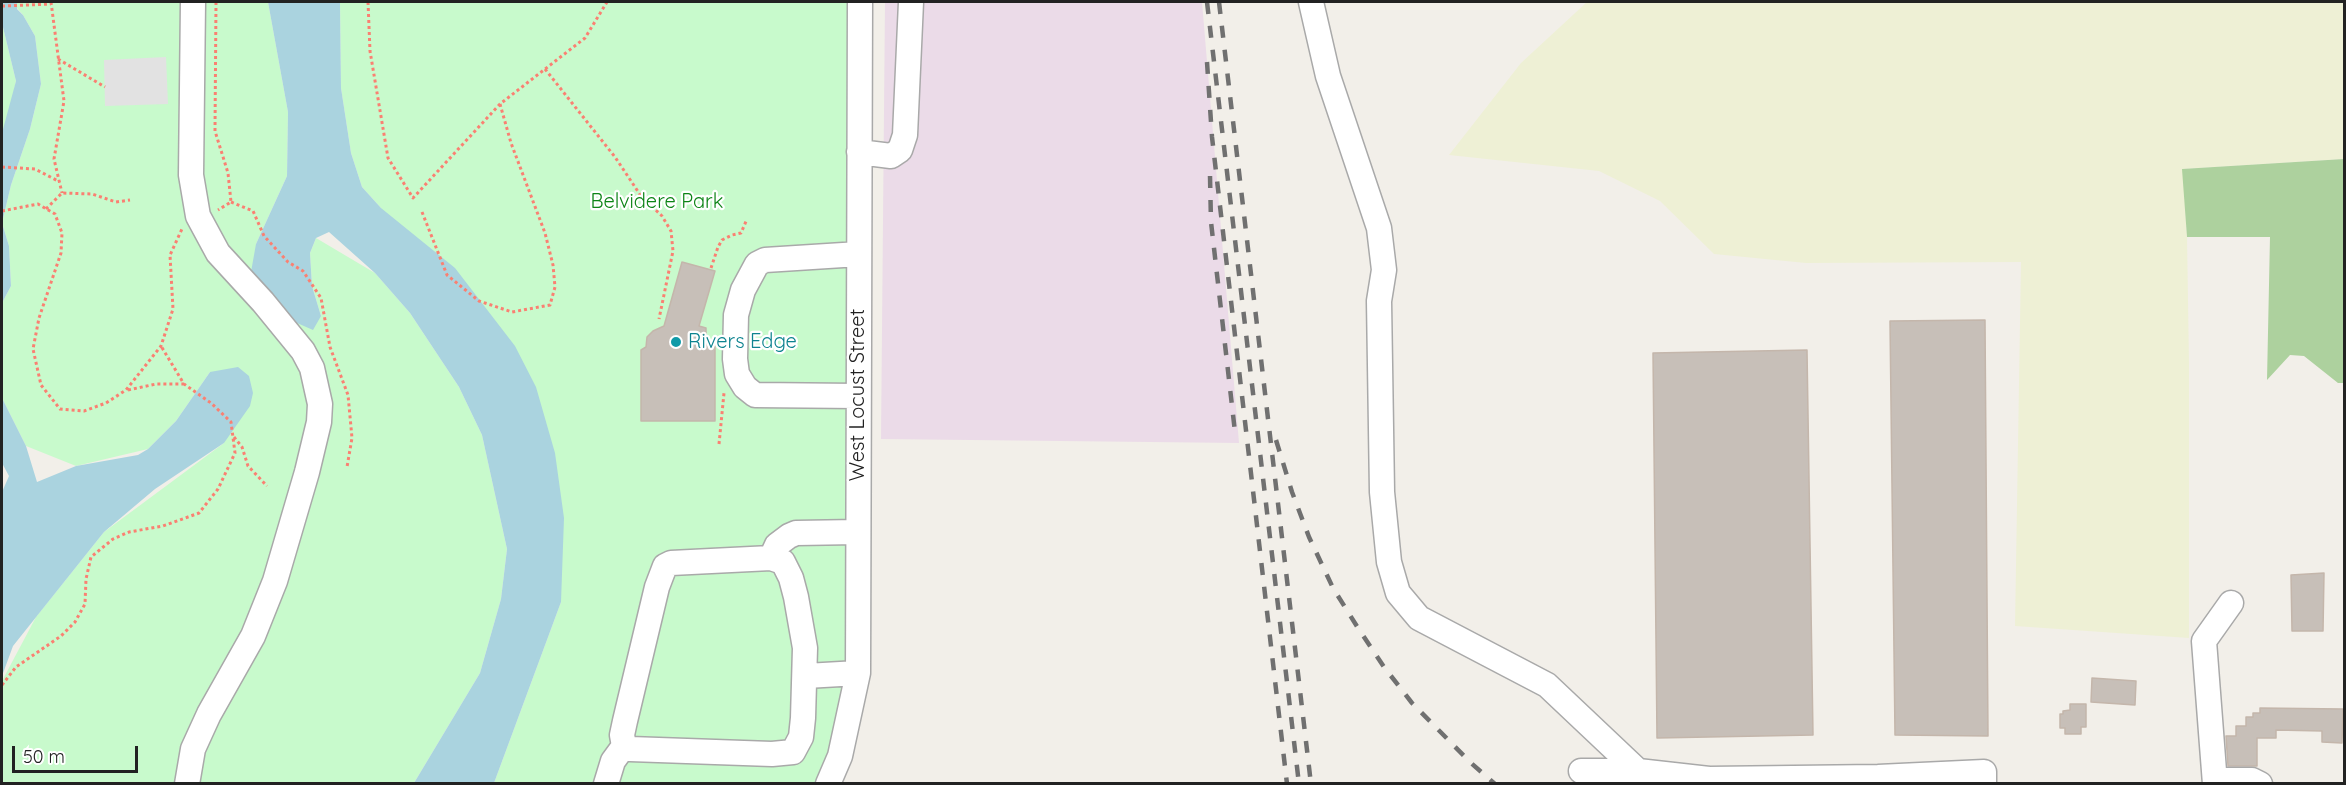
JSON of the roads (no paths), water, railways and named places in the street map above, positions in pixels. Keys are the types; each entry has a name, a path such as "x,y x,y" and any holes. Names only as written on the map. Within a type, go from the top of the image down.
{"street":[{"path":"187,783 193,749 209,714 253,636 275,581 308,472 319,422 320,404 312,368 303,351 263,302 218,253 198,216 191,175 193,2"},
{"name":"West Locust Street","path":"828,783 840,756 858,673 860,2"},
{"path":"859,152 891,156 900,150 905,135 911,2"},
{"path":"1311,2 1328,76 1379,228 1384,270 1379,301 1382,492 1389,562 1398,593 1419,618 1547,685 1638,777"},
{"path":"858,396 755,395 749,392 737,375 735,359 736,315 749,275 757,264 765,260 785,258 859,254"},
{"path":"771,558 777,545 796,533 857,532"},
{"path":"606,783 613,761 624,746 622,735 625,721 657,587 665,566 671,563 771,558 783,562 791,578 805,648 806,675 801,737 793,752 772,754 630,749 624,746"},
{"path":"2231,603 2204,641 2215,782 2252,780 2260,783"},
{"path":"806,675 858,673"},
{"path":"1581,771 1638,777 1878,780 1984,772 1984,783"}],"water":[{"path":"2,2 17,2 17,9 35,36 41,84 2,223 2,133 16,81 2,23"},
{"path":"268,2 340,2 341,88 351,153 362,187 381,208 455,268 515,346 536,387 555,453 564,518 561,602 494,783 414,783 480,673 501,599 507,549 482,435 459,387 410,313 375,273 329,232 316,238 310,253 312,286 321,316 313,330 288,319 251,272 256,244 287,176 288,112"},
{"path":"2,223 9,246 11,286 2,303"},
{"path":"238,367 249,376 253,393 250,406 224,443 155,489 104,532 13,646 2,676 2,492 9,476 2,463 2,398 26,446 37,482 76,466 138,455 148,449 176,421 210,372"}],"railway":[{"path":"1207,2 1299,784"},
{"path":"1219,2 1311,784"},
{"path":"1207,62 1212,137 1287,784"},
{"path":"1210,176 1211,222 1235,432"},
{"path":"1276,440 1309,537 1333,588 1358,628 1412,703 1495,784"}],"place":[{"name":"Rivers Edge","path":"676,342"}],"park label":[{"name":"Belvidere Park","path":"657,202"}]}
